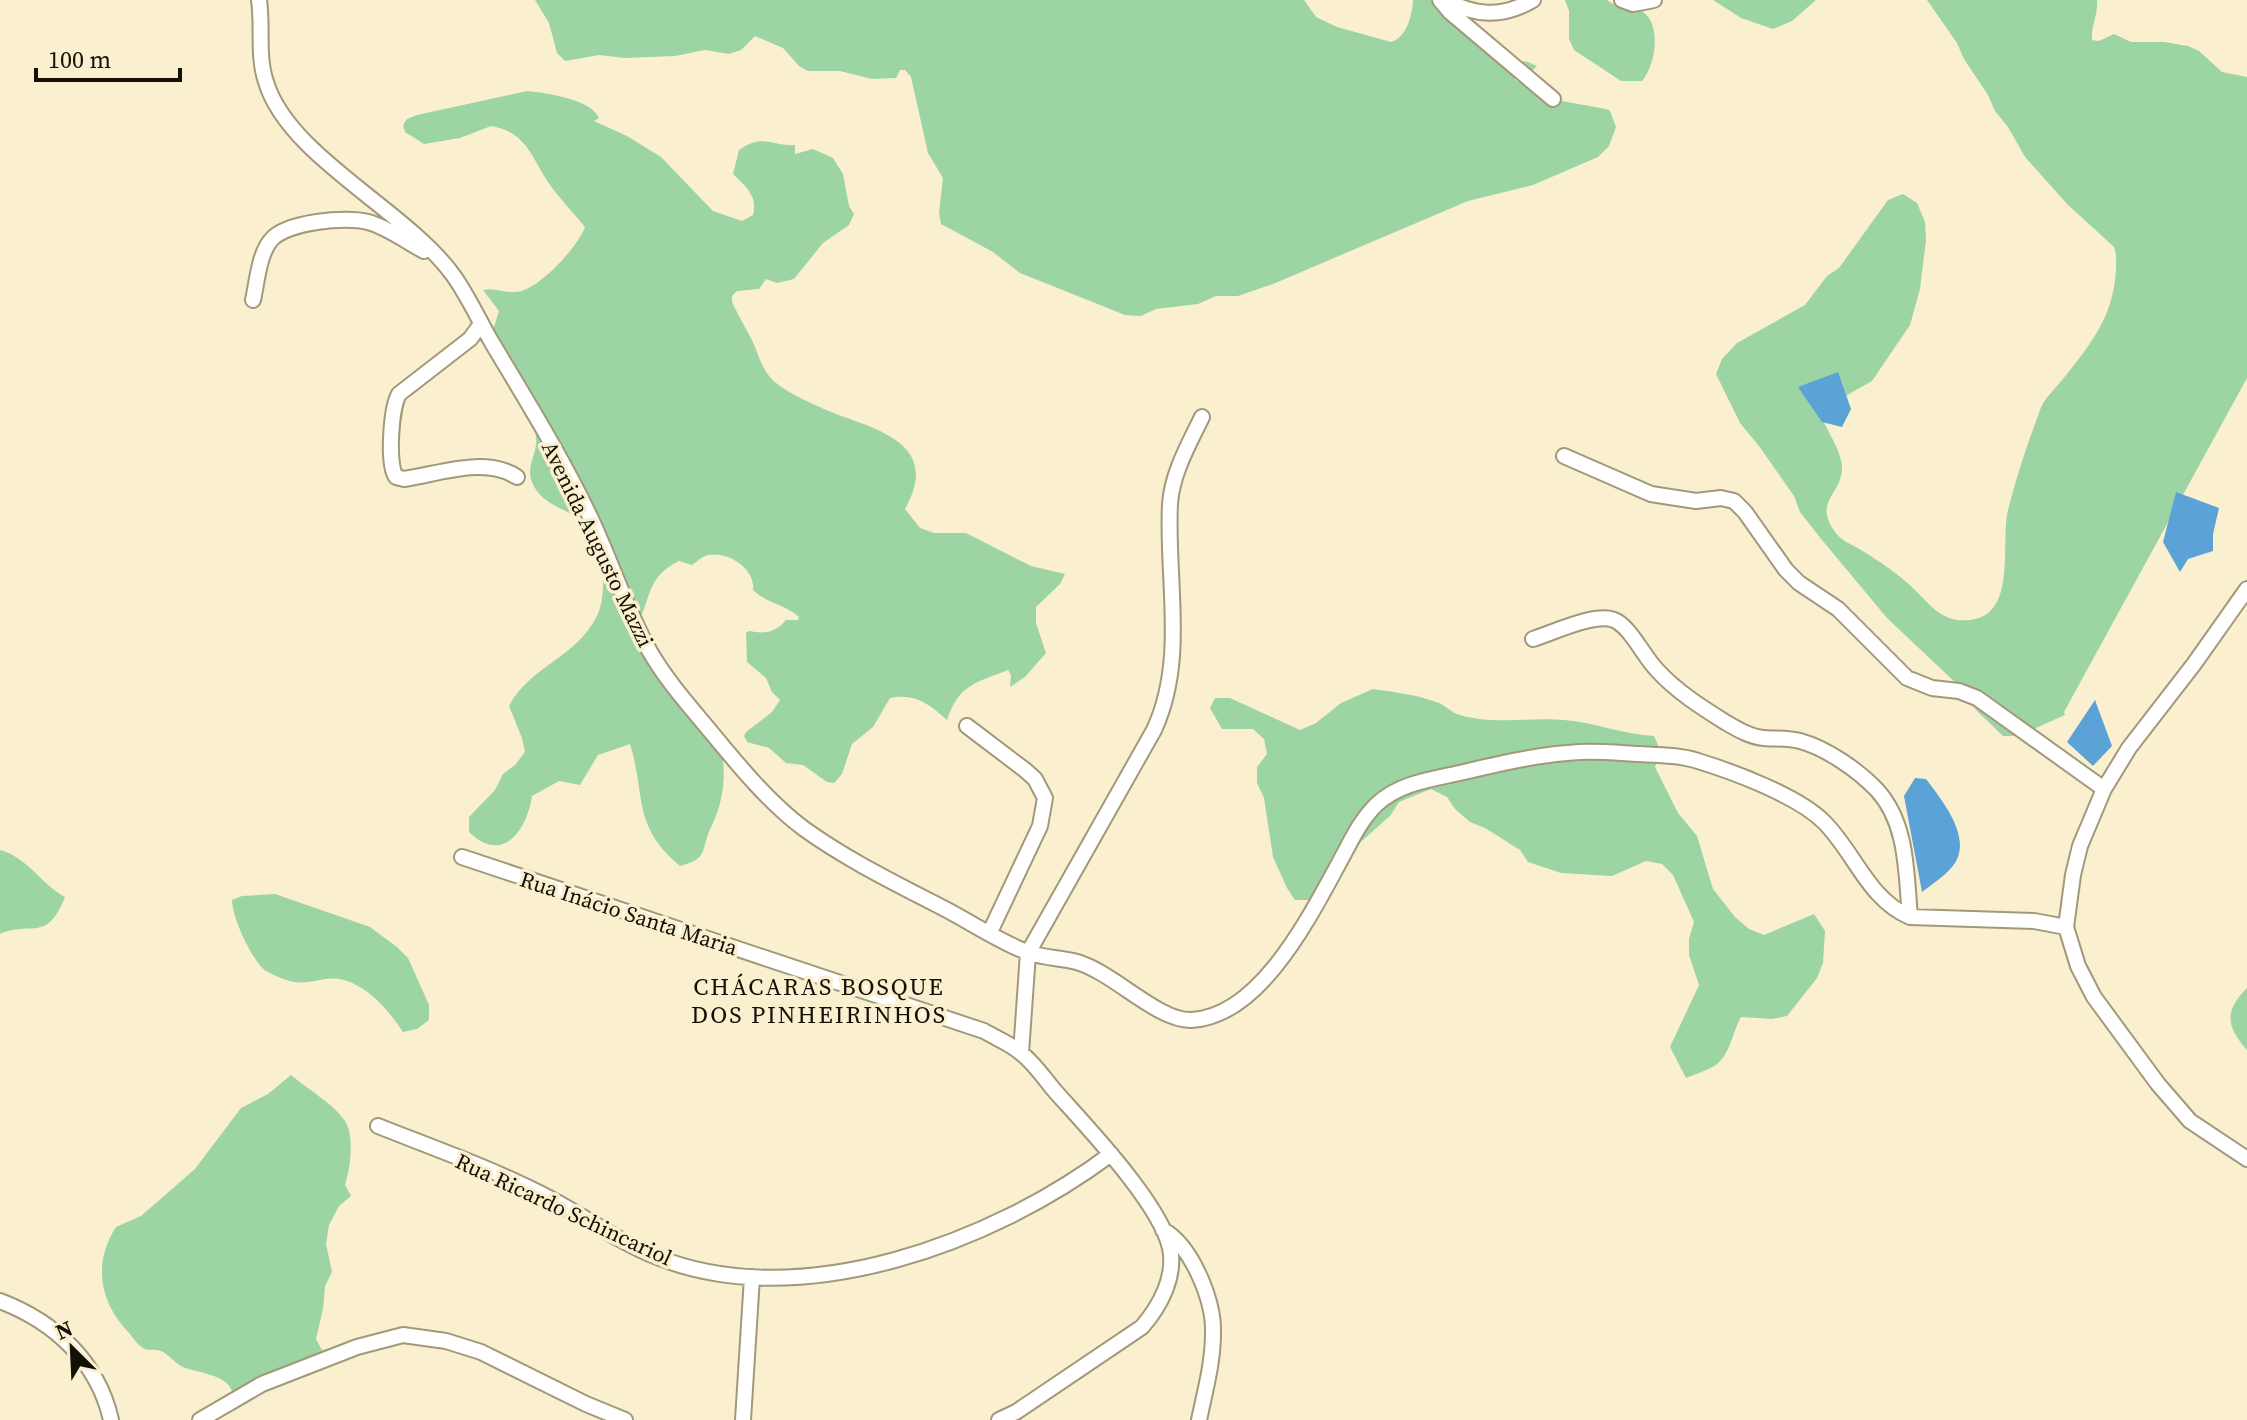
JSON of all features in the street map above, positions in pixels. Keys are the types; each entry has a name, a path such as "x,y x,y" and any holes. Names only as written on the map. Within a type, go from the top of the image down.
{"street":[{"name":"Avenida Augusto Mazzi","path":"259,0 263,75 279,111 307,144 399,221 441,260 455,278 575,487 663,673 731,756 802,827 839,851 1028,953 1089,966 1108,975 1160,1012 1191,1020 1209,1016 1239,1001 1266,977 1289,947 1369,811 1383,799 1399,788 1556,754 1586,751 1674,756 1693,759 1741,777 1805,807 1823,821 1876,893 1897,911 1910,917"},
{"path":"1443,0 1482,14 1518,9 1533,0"},
{"path":"1443,0 1450,12 1553,99"},
{"path":"1622,0 1633,4 1654,0"},
{"path":"253,300 270,241 287,229 303,224 343,221 372,223 441,260"},
{"path":"481,324 470,339 399,394 394,408 391,467 396,477 404,479 454,470 497,467 517,477"},
{"path":"1021,1053 1028,953 1164,710 1171,674 1173,606 1170,504 1173,482 1182,457 1202,417"},
{"path":"1564,456 1651,494 1696,501 1721,498 1734,501 1786,570 1799,583 1845,615 1907,678 1932,688 1959,691 1977,698 2104,789"},
{"path":"2247,589 2129,748 2104,789 2080,846 2066,927 2078,966 2094,997 2158,1084 2190,1121 2247,1159"},
{"path":"1533,639 1591,620 1615,620 1627,629 1665,678 1726,722 1751,736 1802,742 1824,751 1866,780 1887,803 1896,823 1905,859 1910,917 2034,921 2066,927"},
{"path":"967,726 1035,779 1045,798 1040,826 990,932"},
{"name":"Rua Inácio Santa Maria","path":"462,857 984,1031 1021,1053 1111,1154 1163,1230 1177,1238 1195,1268 1214,1331 1210,1372 1199,1420"},
{"name":"Rua Ricardo Schincariol","path":"378,1126 550,1199 620,1240 659,1258 693,1268 752,1277 835,1271 957,1241 1037,1200 1111,1154"},
{"path":"999,1420 1016,1412 1142,1327 1156,1311 1166,1290 1170,1270 1170,1250 1163,1230"},
{"path":"743,1420 752,1277"},
{"path":"0,1301 19,1308 58,1334 85,1359 107,1402 111,1420"},
{"path":"200,1420 262,1384 357,1347 403,1335 446,1341 481,1352 625,1420"}],"green space":[{"path":"535,0 1304,0 1316,17 1337,27 1391,42 1405,31 1413,0 1451,0 1447,3 1510,59 1537,66 1531,72 1515,76 1515,80 1556,100 1606,109 1610,111 1616,127 1609,146 1598,157 1533,185 1468,201 1238,296 1216,296 1198,304 1156,309 1141,316 1125,315 1020,273 993,252 941,224 939,213 943,178 928,153 911,77 905,70 900,70 896,78 872,79 840,71 808,71 799,66 783,48 755,36 741,50 729,54 705,50 675,56 625,58 599,55 565,61 557,53 549,23"},
{"path":"1565,0 1607,0 1613,4 1622,0 1647,15 1655,42 1652,59 1642,81 1621,81 1574,50 1569,39 1569,11"},
{"path":"1713,0 1816,0 1792,21 1773,29 1741,18"},
{"path":"1927,0 2097,0 2092,40 2099,41 2114,34 2131,42 2188,46 2199,51 2222,72 2247,77 2247,378 2065,715 2018,736 2003,736 1976,710 1959,686 1887,618 1800,512 1794,496 1740,423 1716,374 1722,359 1737,343 1805,305 1827,276 1839,268 1888,200 1903,194 1917,203 1925,222 1926,240 1920,289 1910,325 1872,381 1842,398 1822,418 1842,463 1841,478 1828,504 1828,519 1842,539 1896,574 1945,616 1970,620 1985,615 1995,605 2004,576 2008,510 2030,437 2043,403 2103,322 2113,291 2116,255 2114,247 2067,204 2025,157 1957,43"},
{"path":"527,91 568,98 587,106 599,118 594,121 627,136 661,157 713,211 742,221 753,215 754,202 750,192 733,174 739,150 761,141 795,145 795,154 813,149 833,158 843,174 849,206 854,214 849,225 823,243 794,279 777,283 766,279 759,289 737,291 732,296 732,302 764,369 771,379 795,395 899,442 910,454 916,469 914,487 905,509 920,528 934,533 966,533 1031,566 1065,574 1060,584 1036,607 1036,623 1046,653 1025,677 1010,687 1008,670 970,686 957,699 947,720 921,701 907,697 890,698 873,727 852,744 842,774 834,783 827,782 803,765 786,763 769,748 747,742 744,736 772,712 780,700 772,692 766,678 747,662 746,633 769,632 786,620 798,620 799,617 753,590 746,569 733,559 709,555 692,565 679,561 669,567 656,580 638,623 664,666 710,719 724,765 721,797 703,852 696,860 680,866 654,838 647,824 630,744 598,755 580,785 559,781 532,796 519,831 503,844 492,845 469,832 469,817 525,752 509,706 529,681 588,630 597,616 603,582 600,555 592,532 579,519 547,501 531,479 530,468 536,442 530,404 519,373 496,344 492,333 499,311 483,290 515,292 534,285 566,256 585,227 552,188 526,146 512,134 491,126 460,138 424,144 405,132 403,125 407,119 417,115"},
{"path":"1373,689 1423,698 1473,718 1564,720 1654,736 1661,752 1655,767 1678,813 1697,836 1713,889 1735,917 1749,929 1764,935 1814,914 1825,931 1823,963 1817,978 1787,1016 1772,1019 1741,1017 1721,1060 1686,1078 1670,1047 1699,985 1689,955 1694,922 1673,875 1662,864 1646,861 1612,876 1561,873 1528,862 1520,850 1470,822 1447,797 1431,789 1399,802 1390,816 1356,846 1326,893 1311,900 1295,900 1273,857 1264,798 1257,783 1257,767 1267,754 1264,739 1253,729 1222,729 1210,708 1215,698 1230,698 1300,730 1316,723 1341,703"},
{"path":"0,850 18,858 65,897 58,912 45,926 0,934"},
{"path":"275,894 370,927 397,947 408,958 429,1005 429,1020 417,1029 403,1032 378,1001 353,983 337,979 295,982 266,971 244,938 232,900 242,896"},
{"path":"2247,988 2247,1050 2230,1019 2234,1004"},
{"path":"291,1075 341,1115 350,1135 350,1162 345,1185 351,1196 339,1206 329,1225 326,1244 332,1272 325,1286 316,1339 322,1350 346,1346 233,1394 219,1378 181,1366 164,1352 145,1349 137,1343 106,1297 102,1269 104,1255 116,1227 141,1216 195,1169 241,1108 268,1094"}],"water":[{"path":"1838,372 1851,409 1842,427 1822,422 1798,387"},
{"path":"2176,492 2219,508 2213,551 2188,559 2180,572 2163,542"},
{"path":"2095,700 2112,746 2093,766 2067,742"},
{"path":"1915,778 1926,779 1939,797 1952,818 1960,841 1955,863 1922,892 1904,796"}],"district":[{"name":"CHÁCARAS BOSQUE DOS PINHEIRINHOS","path":"819,1000"}]}
